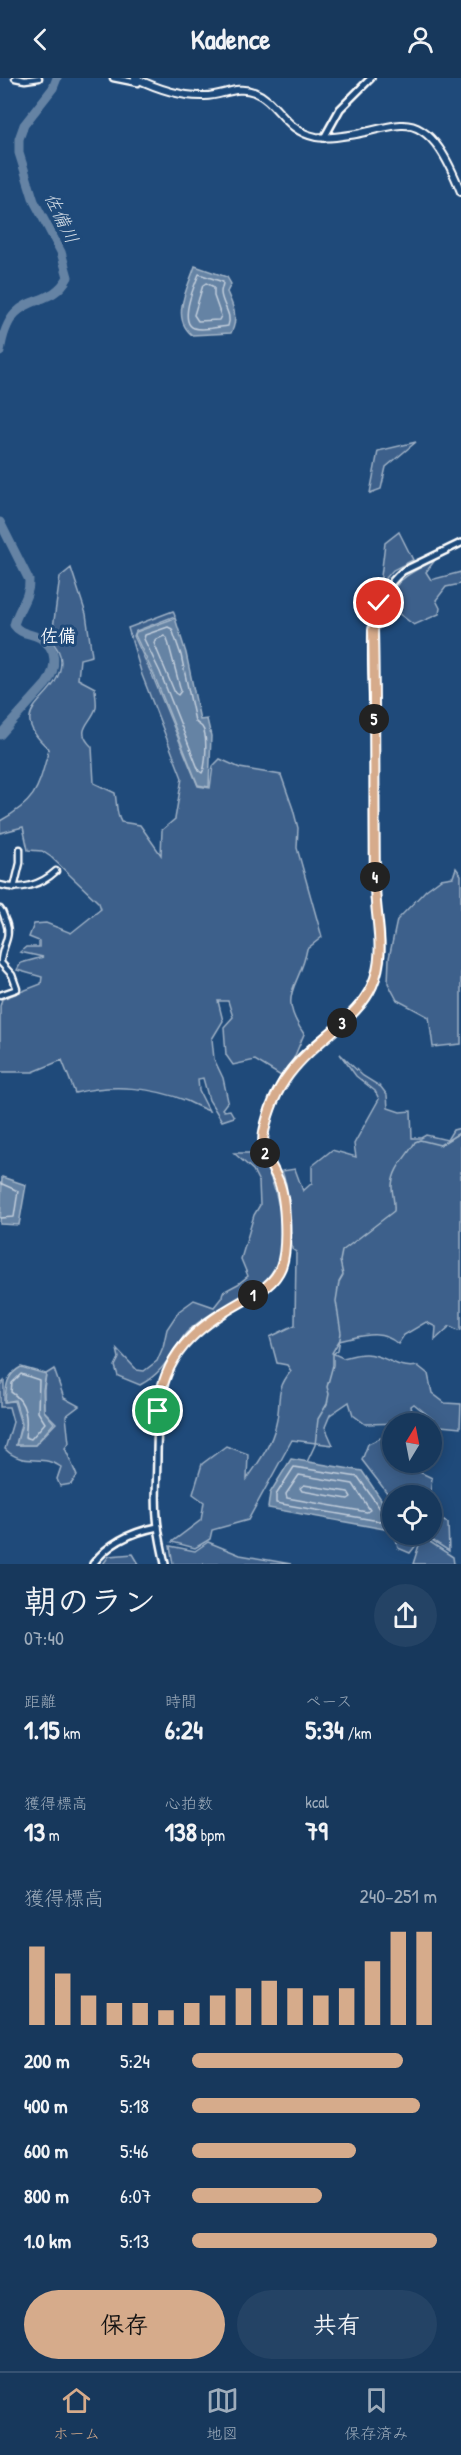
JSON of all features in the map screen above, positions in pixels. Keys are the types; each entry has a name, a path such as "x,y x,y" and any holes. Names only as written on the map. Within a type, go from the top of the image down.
{"main road":[{"path":"137,79 171,91 200,96 236,89 251,91 260,95 298,130 324,138 400,125 417,127 432,138 459,184 461,192"}],"street":[{"path":"15,78 25,80 39,78"},
{"path":"113,78 138,83 137,79"},
{"path":"324,138 340,109 371,78"},
{"path":"165,1564 156,1506 158,1411 160,1391 167,1371 183,1345 199,1329 213,1318 263,1289 280,1269 285,1246 283,1197 280,1183 264,1150 264,1132 267,1122 288,1073 356,1010 371,989 378,970 381,946 375,884 374,620 384,591 396,576 461,543"},
{"path":"14,888 20,863 20,849"},
{"path":"0,885 14,888 35,885 56,871"},
{"path":"0,909 4,913 9,930 2,949 1,963 12,975 17,989 0,995"},
{"path":"93,1564 103,1553 126,1536 158,1527"}],"shaded area":[{"path":"416,442 386,467 381,489 370,493 378,451"},
{"path":"399,532 413,560 393,570 380,585 385,543"},
{"path":"435,560 426,572 431,580 461,572 461,584 446,587 436,600 440,608 439,614 414,625 394,610 386,610 392,591 397,584"},
{"path":"71,568 86,614 92,656 80,659 78,679 95,688 96,708 85,727 84,736 92,747 94,783 115,793 117,812 121,822 140,825 161,855 162,830 175,819 182,778 142,675 128,628 173,611 175,616 136,631 134,636 198,786 210,788 213,766 220,759 240,768 281,775 293,809 298,828 297,848 322,937 307,949 292,991 292,1009 304,1034 291,1065 281,1076 255,1060 233,1065 226,1055 224,1027 233,1017 228,1001 218,1001 223,1021 212,1039 214,1059 223,1078 228,1101 222,1109 230,1110 234,1117 222,1121 209,1100 203,1078 198,1079 199,1091 209,1111 174,1096 132,1088 103,1088 75,1093 62,1060 33,1072 0,1072 0,1006 2,999 41,984 42,977 17,970 21,963 43,957 20,952 26,947 39,947 39,941 29,937 34,924 46,923 71,933 101,909 99,903 51,857 42,851 28,850 23,827 0,833 0,821 22,806 35,792 49,749 35,735 30,723 31,713 58,675 61,657 47,633 53,628 60,577"},
{"path":"456,868 461,875 461,1044 433,1047 429,1017 397,1000 388,983 389,958 397,920 426,890 441,879 453,877"},
{"path":"340,1054 363,1076 381,1087 387,1095 388,1108 400,1112 411,1111 412,1138 421,1138 426,1135 447,1140 453,1130 461,1128 461,1329 450,1326 435,1340 436,1327 426,1322 404,1335 398,1344 384,1336 362,1336 339,1341 332,1353 343,1358 368,1354 401,1365 418,1366 428,1374 432,1393 445,1403 461,1404 460,1428 442,1426 442,1413 425,1413 414,1404 411,1406 412,1413 382,1413 382,1424 365,1424 353,1415 349,1402 330,1415 325,1427 333,1445 292,1440 248,1520 212,1530 210,1539 195,1548 172,1542 201,1520 204,1502 193,1494 202,1464 226,1446 248,1454 247,1479 271,1439 278,1416 280,1391 291,1371 287,1365 277,1363 270,1337 295,1325 296,1252 292,1249 286,1184 282,1171 295,1169 303,1191 312,1183 312,1166 332,1150 356,1157 354,1144 379,1099 375,1091 356,1076"},
{"path":"234,1153 258,1153 262,1156 269,1172 280,1209 282,1227 277,1262 268,1277 254,1290 211,1314 188,1331 166,1363 146,1381 140,1385 118,1376 115,1366 119,1358 117,1349 137,1370 144,1371 157,1361 167,1329 179,1311 194,1300 214,1307 223,1292 248,1276 241,1259 254,1215 260,1205 259,1182 253,1170"},
{"path":"54,1369 64,1398 79,1406 66,1416 69,1443 65,1448 77,1476 71,1484 60,1486 57,1479 61,1467 47,1461 19,1458 5,1449 13,1422 9,1407 0,1407 0,1385 4,1381 4,1402 14,1401 21,1424 16,1445 35,1445 56,1423 44,1411 46,1374"},
{"path":"382,1437 382,1473 422,1473 432,1478 431,1485 382,1486 362,1460 368,1444"},
{"path":"442,1520 448,1523 449,1551 440,1545 442,1545"},
{"path":"208,1542 240,1555 291,1564 173,1564 170,1546 195,1551"},
{"path":"397,1545 416,1545 410,1553 398,1548"},
{"path":"419,1545 435,1545 453,1557 454,1564 413,1564"},
{"path":"133,1554 139,1564 103,1564 109,1556"}],"water":[{"path":"195,266 227,277 231,284 227,292 233,307 235,323 231,333 192,335 186,328 181,311"},
{"path":"175,618 186,653 200,720 207,719 211,736 209,787 198,785 154,675 135,635 136,632"},
{"path":"2,1177 26,1185 19,1225 0,1224"},
{"path":"21,1367 46,1374 43,1390 44,1411 54,1423 35,1445 16,1445 22,1424 15,1400 5,1402 10,1377"},
{"path":"291,1459 362,1471 382,1501 382,1529 268,1508 270,1493"}],"waterway":[{"name":"佐備川","path":"0,352 5,331 12,317 30,303 60,288 68,277 61,252 34,201 19,153 19,139 24,125 53,88 57,78"},
{"name":"佐備川","path":"0,522 29,580 28,592 14,625 19,630 46,642 54,659 50,678 46,684 0,735"},
{"path":"307,1462 315,1445 318,1419 327,1404 329,1394 327,1387 333,1365 333,1354 338,1350 341,1333 336,1301 339,1282 343,1275 340,1261 342,1251 394,1211 393,1179 398,1167 415,1142 420,1140 440,1145 461,1132"}],"district":[{"name":"佐備","path":"58,635"}],"route":[{"path":"158,1411 160,1391 167,1371 183,1345 213,1318 263,1289 280,1269 285,1246 283,1197 280,1183 264,1150 264,1132 267,1122 288,1073 356,1010 371,989 378,970 381,946 375,884 373,630 379,603"}]}
